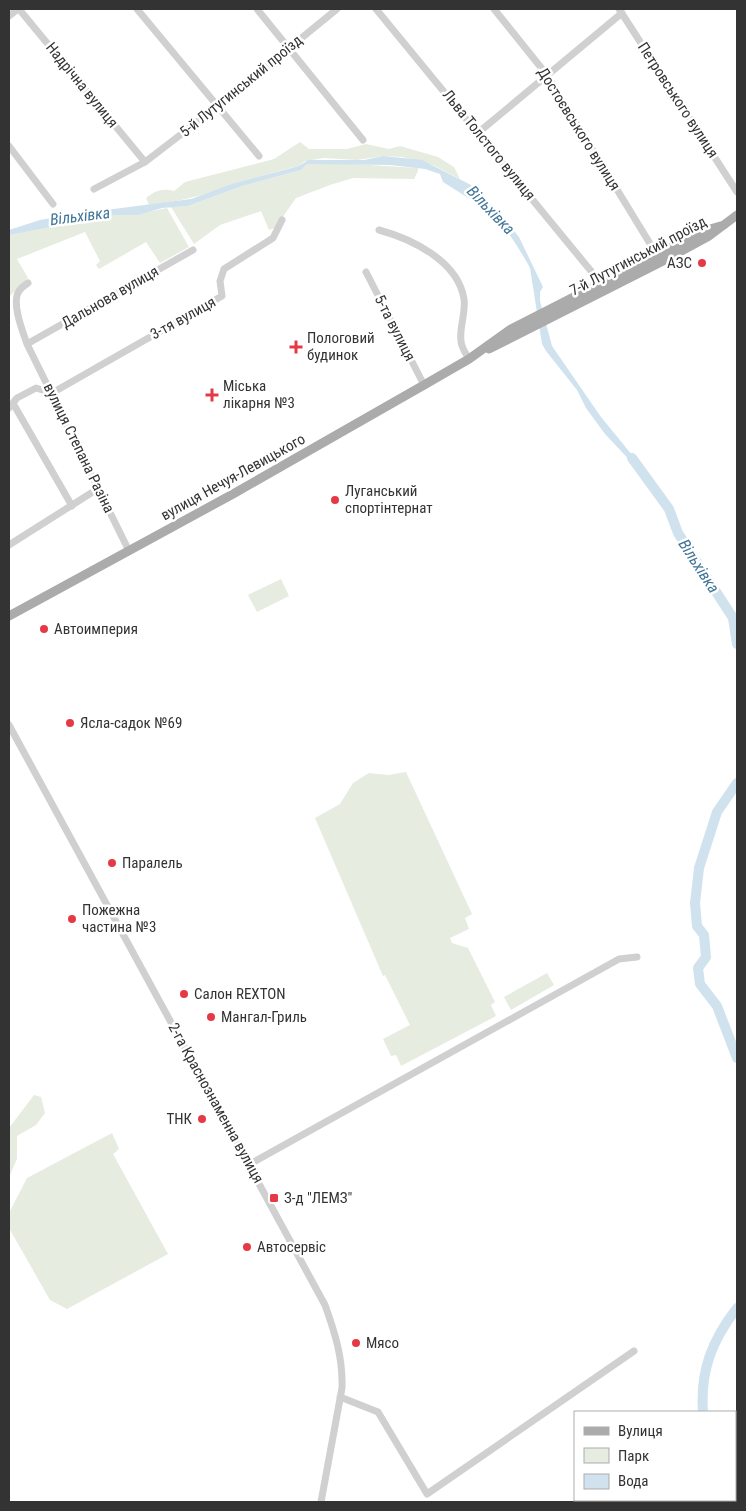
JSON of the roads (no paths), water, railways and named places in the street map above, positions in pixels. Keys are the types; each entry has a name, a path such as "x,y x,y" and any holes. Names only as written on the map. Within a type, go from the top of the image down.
{"main road":[{"name":"7-й Лутугинський проїзд","path":"513,333 564,311 665,260 710,236 737,215"},
{"name":"7-й Лутугинський проїзд","path":"513,333 560,302 704,231 724,225"},
{"name":"вулиця Нечуя-Левицького","path":"9,616 129,551 513,333"}],"street":[{"path":"9,16 19,9"},
{"name":"Надрічна вулиця","path":"19,9 145,162"},
{"path":"137,9 259,156"},
{"path":"256,9 363,140"},
{"name":"5-й Лутугинський проїзд","path":"94,189 145,162 218,106 337,9"},
{"name":"Льва Толстого вулиця","path":"376,9 479,132 600,282"},
{"name":"Достоєвського вулиця","path":"494,9 547,75 656,255"},
{"path":"479,132 620,11"},
{"name":"Петровського вулиця","path":"620,11 737,192"},
{"path":"9,146 53,204"},
{"name":"3-тя вулиця","path":"52,393 222,296 220,281 224,270 273,238 282,220"},
{"path":"379,230 393,234 445,262 457,280 464,299 461,342 469,359"},
{"name":"Дальнова вулиця","path":"27,344 193,250"},
{"name":"5-та вулиця","path":"366,272 424,385"},
{"name":"вулиця Степана Разіна","path":"28,283 19,290 18,295 18,313 27,344 129,551"},
{"path":"52,393 36,388 17,398 11,406 72,506"},
{"path":"9,545 99,488"},
{"name":"2-га Краснознаменна вулиця","path":"9,724 325,1305 340,1351 342,1369 340,1398 321,1502"},
{"path":"250,1164 619,959 637,957"},
{"path":"340,1398 378,1412 427,1494 634,1351"}],"water":[{"path":"383,156 422,160 471,185 499,212 519,237 543,287 540,292 540,301 552,346 601,417 641,466 638,469 605,434 586,408 577,390 542,344 530,268 512,239 485,202 470,192 470,199 443,182 440,174 425,169 390,165 307,164 301,170 242,186 188,206 162,208 138,215 112,215 9,235 9,230 40,220 191,199 232,184 299,166 308,160 364,160"}],"waterway":[{"name":"Вільхівка","path":"632,458 669,509 678,533 733,618 737,644"},
{"name":"Вільхівка","path":"737,783 717,812 699,868 695,903 697,926 704,935 706,957 698,968 700,984 717,1006 737,1058"},
{"name":"Вільхівка","path":"703,1411 706,1370 714,1344 737,1308"}],"place":[{"name":"АЗС","path":"702,263"},
{"name":"Пологовий будинок","path":"296,347"},
{"name":"Міська лікарня №3","path":"212,395"},
{"name":"Луганський спортінтернат","path":"335,500"},
{"name":"Автоимперия","path":"44,629"},
{"name":"Ясла-садок №69","path":"70,723"},
{"name":"Паралель","path":"112,863"},
{"name":"Пожежна частина №3","path":"72,919"},
{"name":"Салон REXTON","path":"184,994"},
{"name":"Мангал-Гриль","path":"211,1017"},
{"name":"ТНК","path":"202,1119"},
{"name":"З-д \"ЛЕМЗ\"","path":"274,1198"},
{"name":"Автосервіс","path":"247,1247"},
{"name":"Мясо","path":"356,1343"}]}
